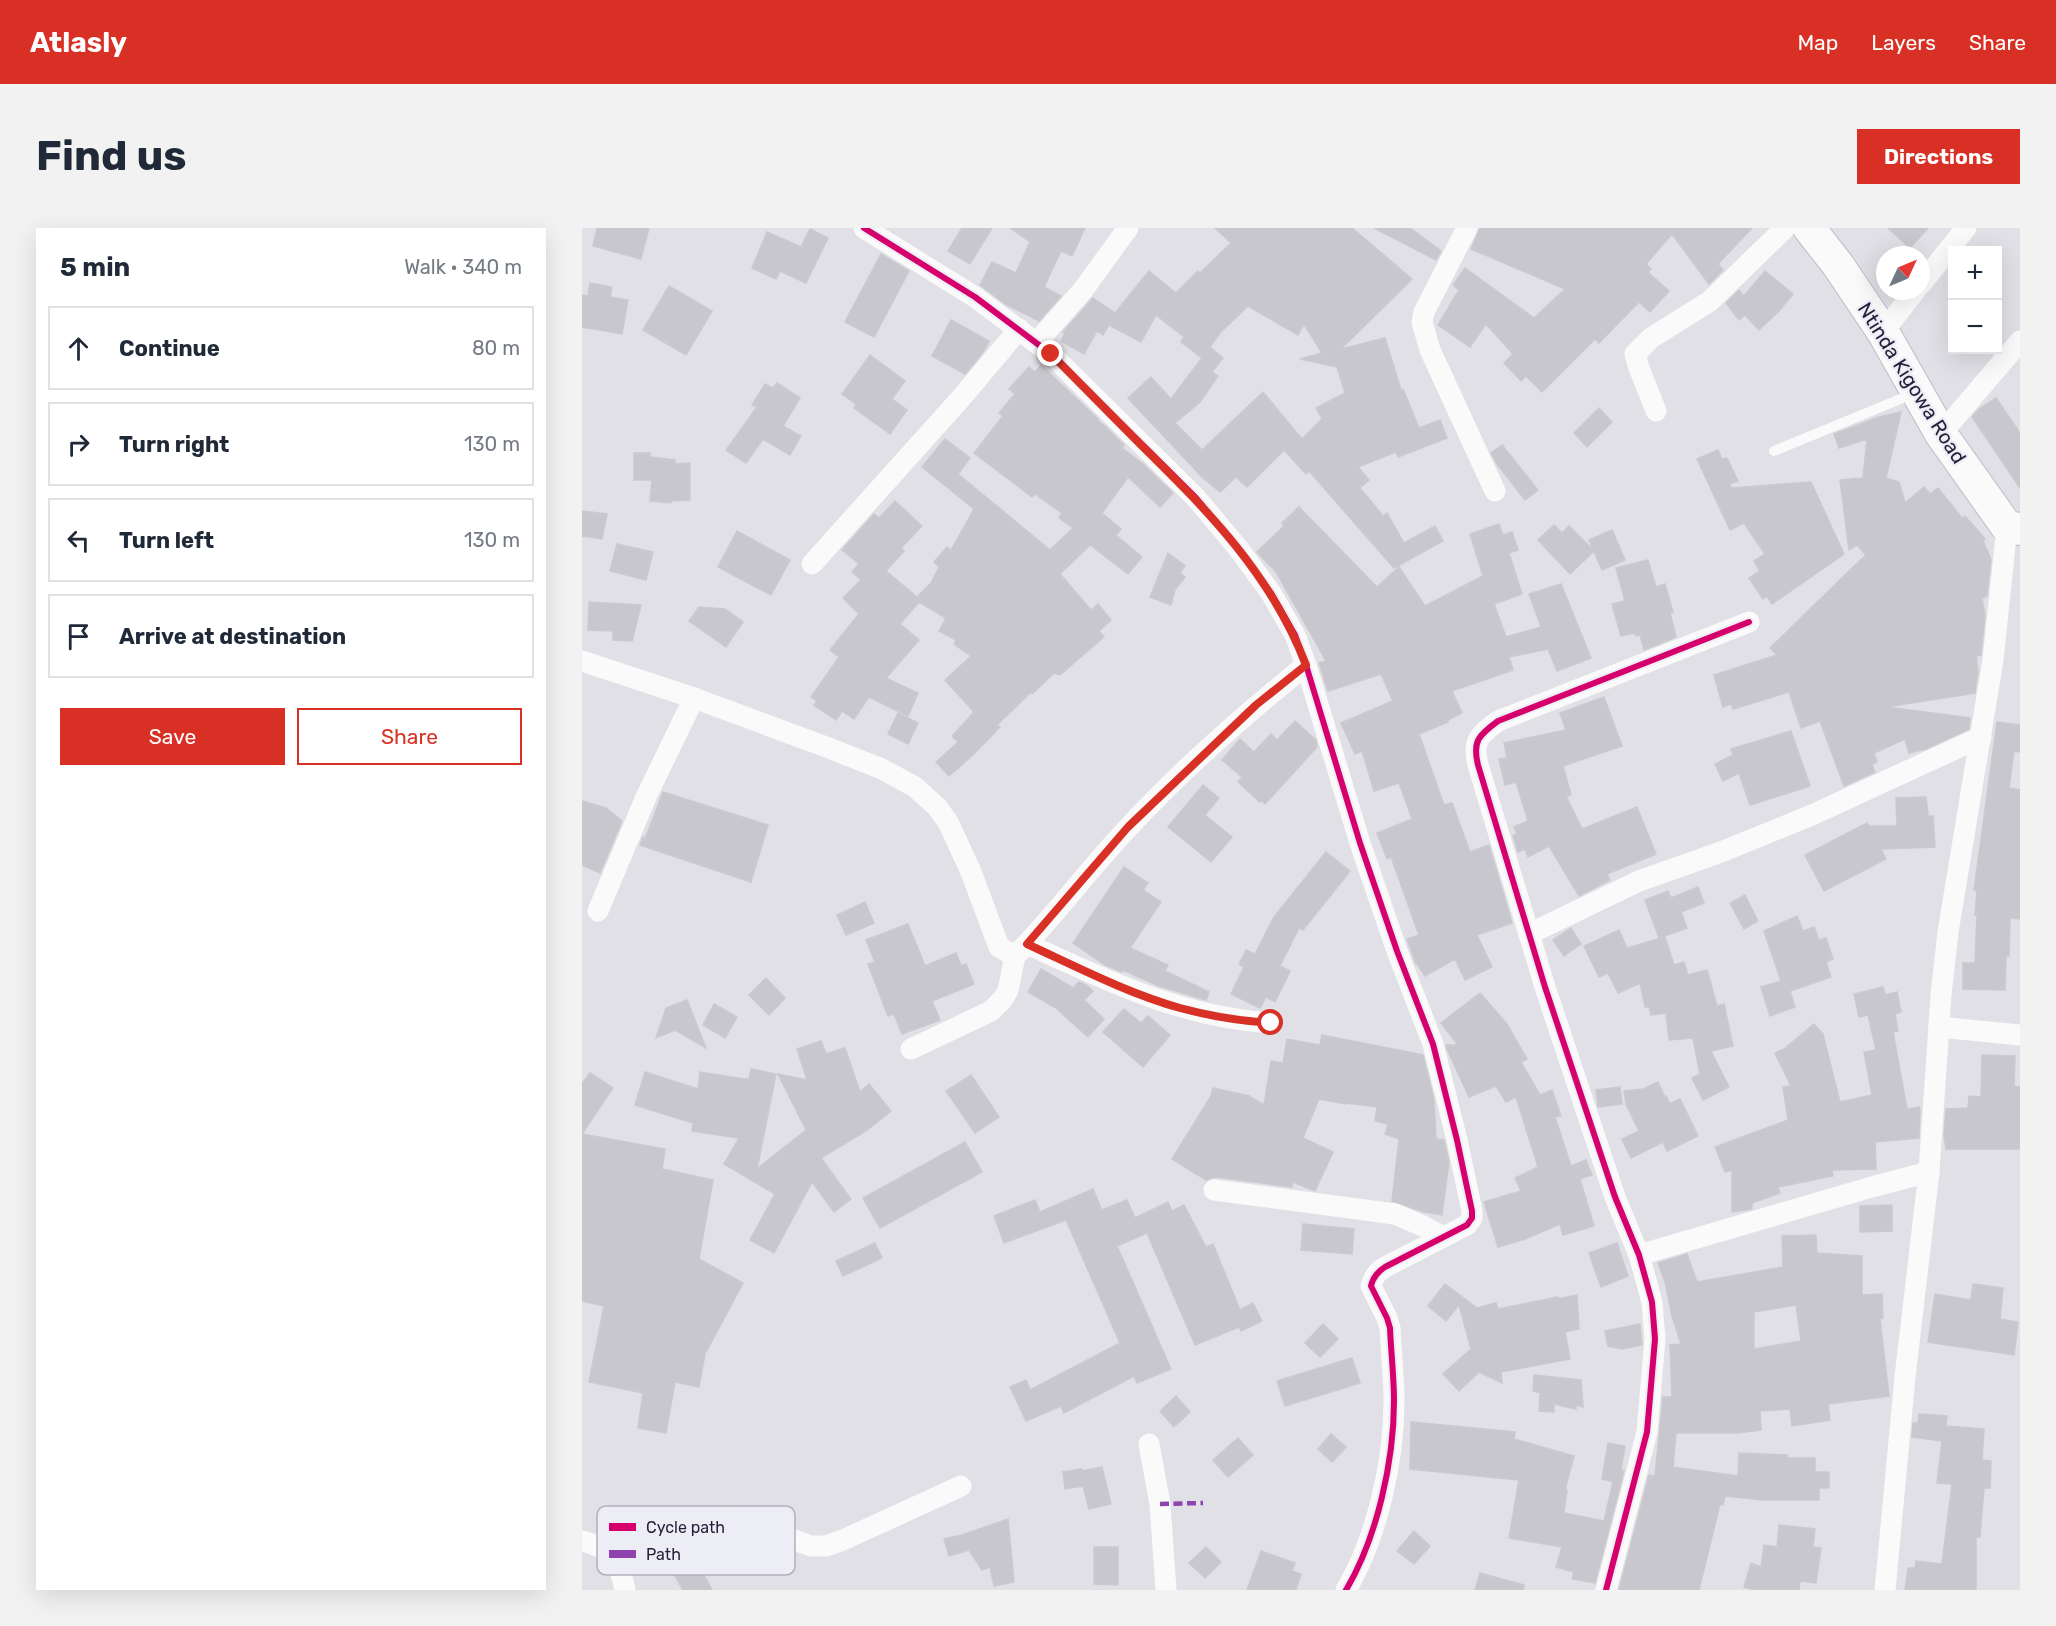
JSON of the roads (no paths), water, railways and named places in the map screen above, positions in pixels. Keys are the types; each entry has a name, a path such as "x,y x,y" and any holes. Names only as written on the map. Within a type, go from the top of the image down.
{"street":[{"path":"864,228 975,297 1051,354 1196,498 1238,548 1271,593 1294,635 1306,665 1360,843 1397,951 1433,1044 1473,1211 1472,1218 1467,1225 1385,1267 1373,1279 1371,1286 1387,1317 1390,1328 1394,1400 1393,1445 1377,1517 1353,1579 1346,1590"},
{"path":"1037,342 1083,290 1128,228"},
{"path":"1467,228 1424,312 1422,322 1430,350 1495,491"},
{"path":"1930,273 1966,228"},
{"path":"1656,411 1635,354 1651,338 1710,301 1805,229"},
{"name":"Ntinda Kigowa Road","path":"1805,229 1883,332 1941,434 2013,528"},
{"path":"1883,332 1908,300"},
{"path":"812,564 962,398 1019,329"},
{"path":"1941,434 2020,341"},
{"path":"1885,1590 1905,1377 1929,1172 1948,932 2013,528"},
{"path":"1606,1590 1644,1442 1654,1363 1652,1302 1639,1255 1615,1197 1529,934 1478,765 1475,752 1476,741 1485,730 1498,722 1749,622"},
{"path":"582,661 694,698 882,769 915,787 937,807 948,822 967,863 999,947 1021,950 1180,1008 1238,1020 1271,1023"},
{"path":"911,1049 992,1011 1008,990 1021,950 1128,827 1256,705 1306,665"},
{"path":"598,911 646,797 694,698"},
{"path":"1529,934 1639,881 1721,852 1812,815 1981,737"},
{"path":"1939,1027 2020,1035"},
{"path":"1639,1255 1929,1172"},
{"path":"1214,1190 1395,1214 1443,1238"},
{"path":"1149,1444 1160,1504 1166,1590"},
{"path":"795,1541 811,1546 826,1546 961,1486"},
{"path":"582,1541 597,1547"},
{"path":"620,1575 625,1590"}],"lane":[{"path":"1774,451 1918,392"}]}
